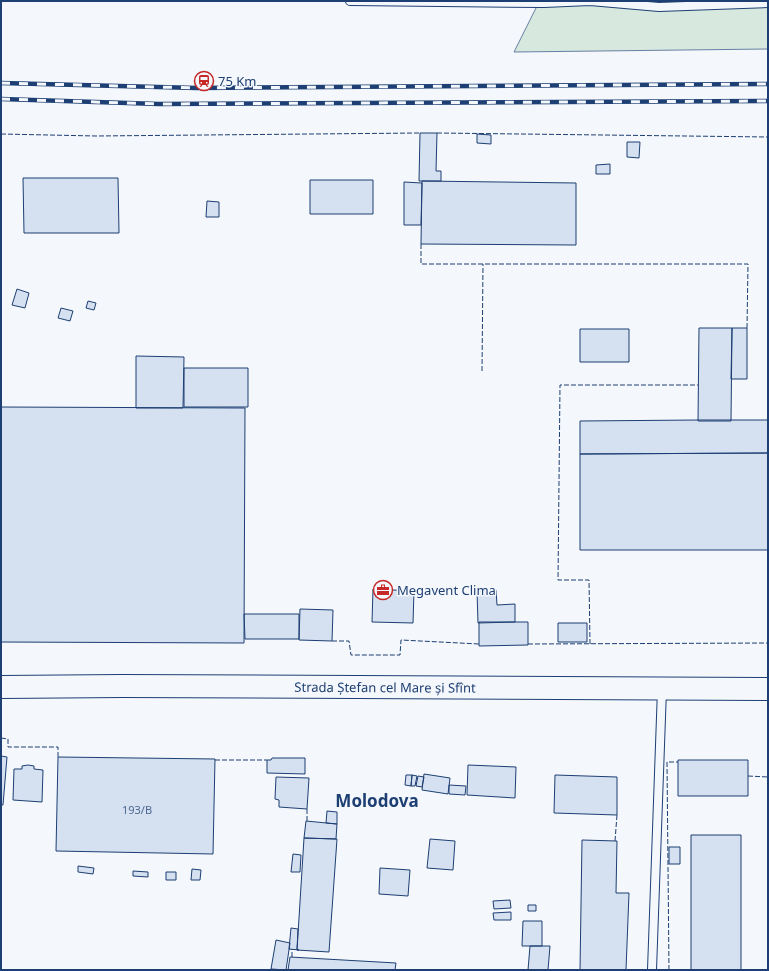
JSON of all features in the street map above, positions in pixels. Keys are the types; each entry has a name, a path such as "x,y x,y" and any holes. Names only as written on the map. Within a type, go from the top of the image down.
{"main road":[{"name":"Strada Ștefan cel Mare și Sfînt","path":"1,687 122,686 768,689"}],"lane":[{"path":"350,1 537,3 590,1 660,7 768,3"},
{"path":"652,970 662,688"}],"shaded area":[{"path":"502,1 768,1 768,49 514,52 539,2"}],"building":[{"path":"420,133 437,133 436,171 441,171 441,181 419,181"},
{"path":"477,134 491,135 491,144 477,143"},
{"path":"627,142 640,142 639,158 627,157"},
{"path":"610,164 610,174 596,174 596,165"},
{"path":"23,178 118,178 119,233 24,233"},
{"path":"310,180 373,180 373,214 310,214"},
{"path":"422,181 576,183 576,245 421,244"},
{"path":"404,182 422,183 421,225 404,225"},
{"path":"207,201 219,202 219,217 206,217"},
{"path":"17,289 29,293 25,308 12,305"},
{"path":"88,301 96,303 94,310 86,308"},
{"path":"61,308 73,311 70,321 58,318"},
{"path":"699,328 732,328 731,421 698,421"},
{"path":"732,328 747,328 747,379 731,379"},
{"path":"580,329 629,329 629,362 580,362"},
{"path":"136,356 184,357 183,408 136,408"},
{"path":"184,368 248,368 248,407 184,407"},
{"path":"1,407 245,408 244,643 1,642"},
{"path":"768,420 768,453 580,454 580,421"},
{"path":"768,453 768,550 580,550 580,454"},
{"path":"373,589 414,591 413,623 372,622"},
{"path":"496,590 497,605 515,604 515,622 478,623 477,591"},
{"path":"300,609 333,610 332,641 299,640"},
{"path":"244,614 299,614 299,639 245,639"},
{"path":"479,622 528,622 528,645 479,646"},
{"path":"558,623 587,623 587,642 558,642"},
{"path":"1,756 7,757 3,805 1,805"},
{"path":"58,757 215,759 213,854 56,851"},
{"path":"272,758 305,758 305,774 267,773 267,760 271,760"},
{"path":"678,760 748,760 748,796 678,796"},
{"path":"468,765 516,767 515,798 467,795"},
{"path":"22,766 34,766 34,769 43,770 42,802 13,800 14,769 22,769"},
{"path":"424,774 450,778 448,794 422,790"},
{"path":"406,775 412,775 411,786 405,785"},
{"path":"412,775 417,776 415,786 411,786"},
{"path":"555,775 617,777 617,815 554,813"},
{"path":"418,776 424,777 422,787 416,786"},
{"path":"276,777 309,778 307,809 279,807 279,800 275,799"},
{"path":"449,785 466,786 465,795 449,794"},
{"path":"327,811 337,812 337,824 326,823"},
{"path":"306,821 337,824 336,839 304,838"},
{"path":"691,835 741,835 741,970 691,970"},
{"path":"304,838 337,839 329,952 297,950"},
{"path":"430,839 455,841 453,870 427,868"},
{"path":"582,840 617,841 616,893 629,893 626,970 580,970"},
{"path":"669,847 680,847 680,864 669,864"},
{"path":"293,854 301,855 300,872 291,872"},
{"path":"78,866 94,868 93,874 78,872"},
{"path":"380,868 410,870 408,896 379,894"},
{"path":"192,869 201,870 200,880 191,880"},
{"path":"133,871 148,872 148,877 133,876"},
{"path":"166,872 176,872 176,880 166,880"},
{"path":"510,900 511,908 494,909 493,901"},
{"path":"528,905 536,905 536,911 528,911"},
{"path":"511,912 511,920 494,920 493,913"},
{"path":"523,921 542,921 542,946 522,946"},
{"path":"291,928 298,929 297,950 289,949"},
{"path":"276,940 290,943 286,970 271,969"},
{"path":"530,946 550,946 548,970 528,970"},
{"path":"290,957 396,963 395,970 288,970"}],"railway":[{"path":"1,83 197,88 768,84"},
{"path":"1,99 159,104 768,101"}],"fence":[{"path":"1,134 96,136 420,133"},
{"path":"437,133 768,137"},
{"path":"421,244 421,264 748,264 747,328"},
{"path":"482,371 483,264"},
{"path":"590,644 589,580 558,580 560,385 698,385"},
{"path":"332,641 349,641 351,655 400,655 401,640 479,644"},
{"path":"528,644 768,643"},
{"path":"1,738 8,739 8,747 58,747 58,757"},
{"path":"215,760 267,760"},
{"path":"669,970 667,762 678,762"},
{"path":"748,776 768,777"},
{"path":"307,809 307,821"},
{"path":"615,841 617,815"},
{"path":"292,949 292,957"}],"place":[{"name":"75 Km","path":"204,81"},
{"name":"Megavent Clima","path":"383,590"}],"district":[{"name":"Molodova","path":"377,800"}]}
